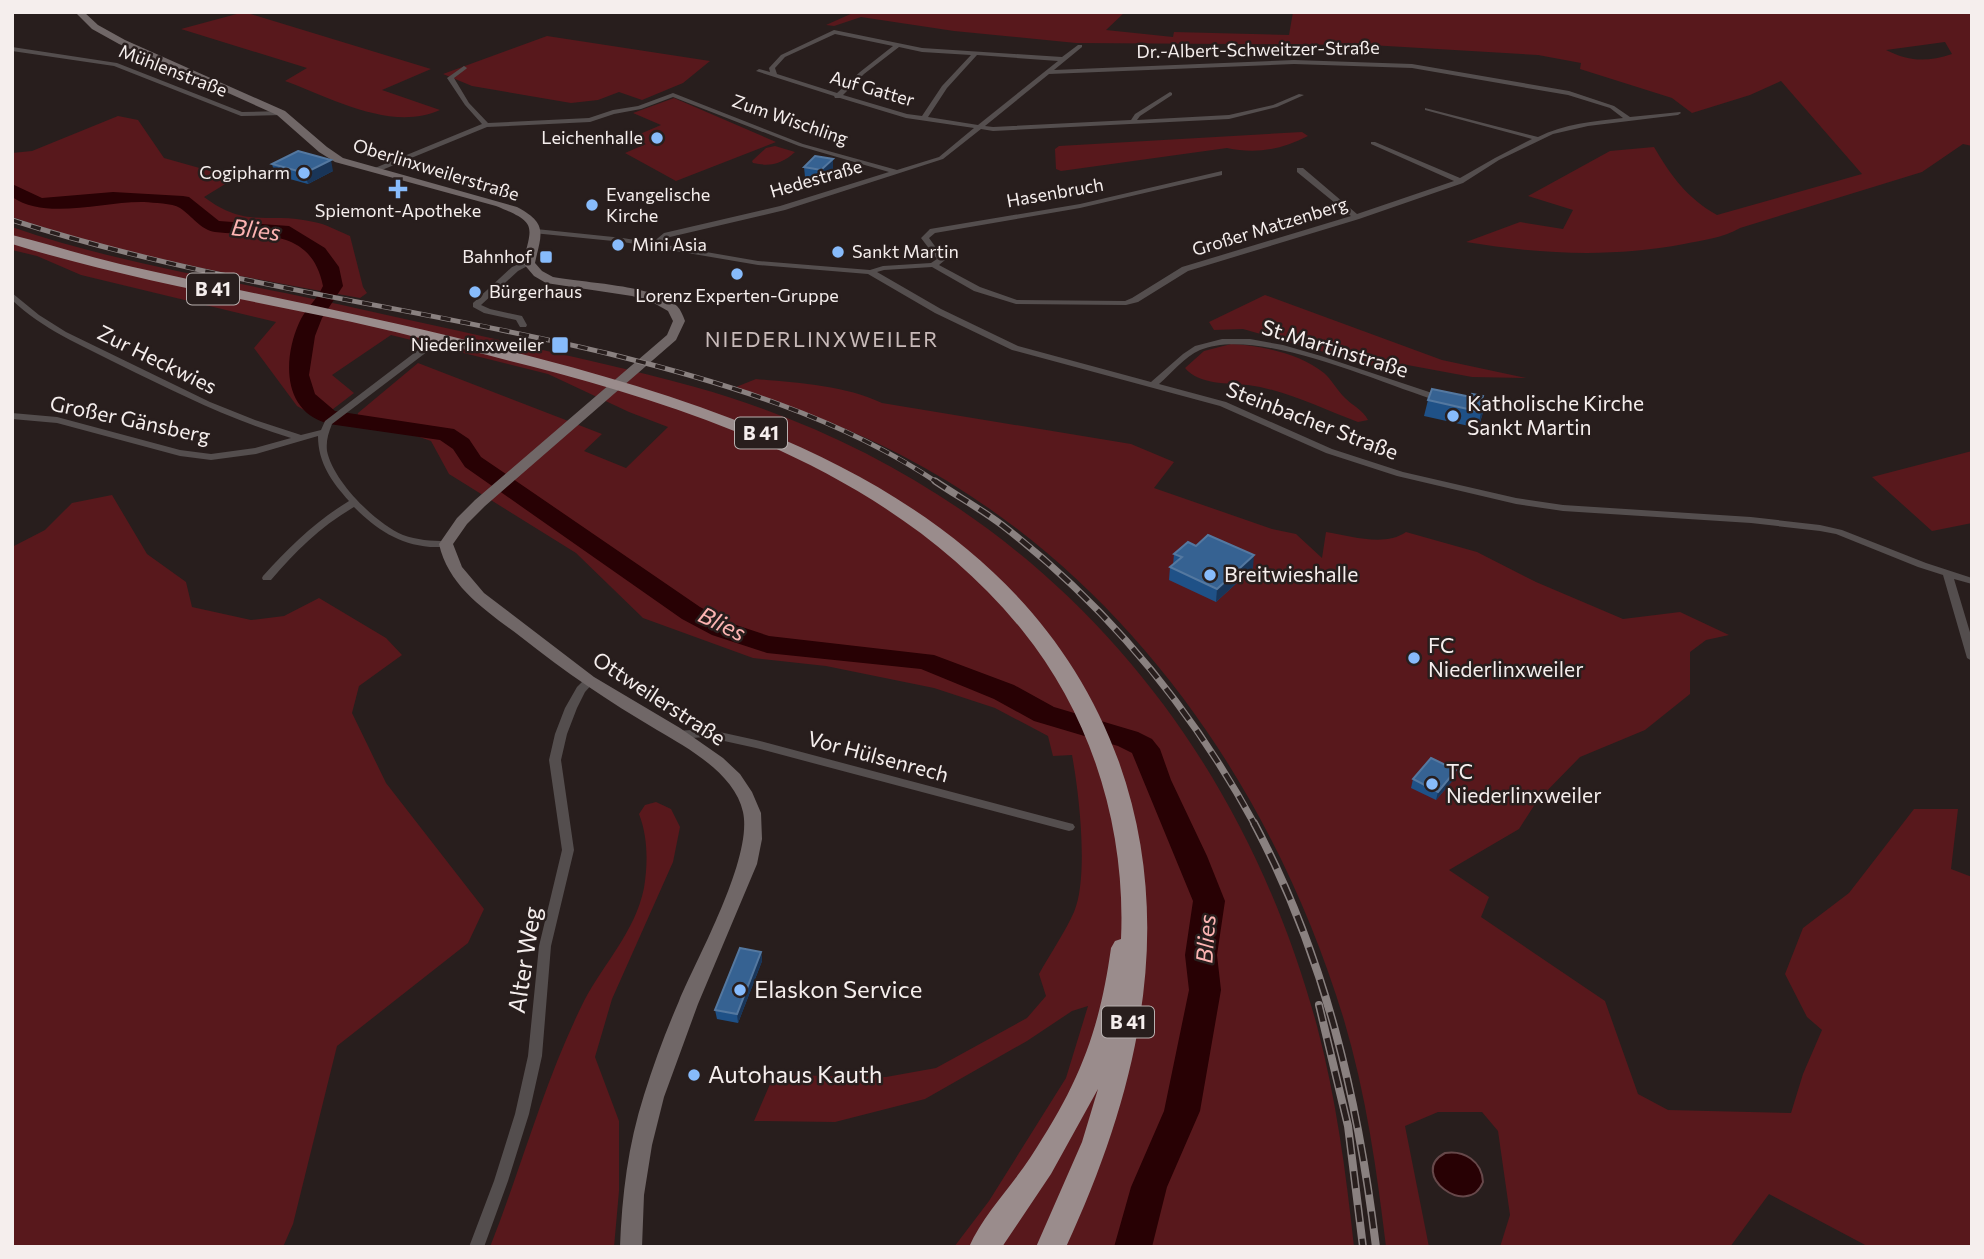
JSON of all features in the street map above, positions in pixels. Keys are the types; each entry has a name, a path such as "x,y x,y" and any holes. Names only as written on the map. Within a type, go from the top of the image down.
{"highway":[{"name":"B 41","path":"12,239 125,271 335,314 635,388 761,433 848,476 897,506 978,571 1042,640 1090,716 1115,786 1133,875 1136,942 1134,980 1119,1073 1093,1152 1051,1247"},
{"path":"984,1247 1032,1182 1090,1077 1114,1013 1125,941 1125,873 1115,786"}],"main road":[{"name":"Oberlinxweilerstraße","path":"80,12 95,27 122,42 281,113 295,122 315,145 327,154 374,170 500,204 527,218 537,231"},
{"path":"446,544 462,520 480,503 677,332 678,316 669,305 635,293 551,280 540,275 529,263 537,240 537,231"},
{"name":"Ottweilerstraße","path":"446,544 451,566 461,579 494,609 589,682 677,735 729,774 746,796 753,814 754,839 748,863 669,1047 655,1087 637,1163 631,1210 631,1247"}],"street":[{"path":"774,76 772,68 783,57 834,32 897,46 974,56 1062,59"},
{"path":"837,97 897,46"},
{"name":"Hedestraße","path":"654,245 667,235 782,208 941,158 1080,46"},
{"name":"Mühlenstraße","path":"12,49 115,64 241,114 281,113"},
{"path":"924,119 944,87 974,56"},
{"name":"Dr.-Albert-Schweitzer-Straße","path":"1048,72 1282,62 1412,66 1569,93 1604,104 1629,119"},
{"path":"374,170 485,125 450,78 464,68"},
{"name":"Auf Gatter","path":"759,71 837,97 924,119 979,128 1012,130 1229,117 1273,107 1301,95"},
{"path":"1132,124 1137,115 1170,94"},
{"name":"Zum Wischling","path":"485,125 590,121 673,95 802,145 897,172"},
{"path":"1427,109 1538,138"},
{"name":"Großer Matzenberg","path":"937,263 977,289 1016,302 1126,303 1185,269 1356,217 1460,181 1538,138 1564,129 1678,113"},
{"path":"1374,143 1460,181"},
{"path":"1300,170 1356,217"},
{"name":"Hasenbruch","path":"937,263 925,238 933,231 1080,206 1219,173"},
{"name":"Steinbacher Straße","path":"537,231 654,245 758,263 870,272 938,312 1015,348 1227,405 1359,461 1456,488 1563,508 1820,527 1868,542 1948,575 1972,581"},
{"path":"523,325 519,318 488,311 476,304 515,269 529,263"},
{"path":"870,272 883,268 937,263"},
{"name":"Zur Heckwies","path":"12,295 36,318 111,358 240,418 298,437"},
{"name":"St.Martinstraße","path":"1152,386 1196,348 1223,341 1243,341 1286,349 1457,402"},
{"path":"429,346 340,412 325,428 322,443 329,465 353,503 374,522 402,538 425,544 446,544"},
{"name":"Großer Gänsberg","path":"12,416 68,422 194,456 234,455 325,428"},
{"path":"267,578 295,547 337,512 353,503"},
{"path":"1948,575 1972,658"},
{"name":"Alter Weg","path":"476,1247 522,1114 535,1056 545,946 568,850 555,760 571,708 589,682"},
{"name":"Vor Hülsenrech","path":"677,735 706,733 756,744 1069,827"}],"shaded area":[{"path":"244,12 431,69 382,90 440,110 421,116 402,117 362,110 285,81 307,68 181,29"},
{"path":"855,12 1125,12 1106,30 1173,37 1174,32 1289,35 1293,12 1972,12 1972,146 1963,144 1922,172 1713,238 1629,251 1548,252 1466,242 1520,222 1563,229 1573,210 1528,196 1610,151 1654,147 1681,186 1717,215 1862,174 1781,81 1750,95 1692,113 1672,98 1580,69 1581,63 1538,55 1370,45 1076,43 954,31 861,17 834,26 826,25","holes":["1945,42 1952,54 1919,60 1886,50"]},
{"path":"547,36 710,61 683,83 642,100 619,92 598,100 571,103 472,86 443,74"},
{"path":"674,98 776,142 676,181 625,153 646,144 633,137 661,125 633,113"},
{"path":"118,116 138,120 164,158 235,178 204,197 219,207 246,217 298,219 318,223 350,236 363,287 367,293 360,298 184,264 98,243 12,217 12,153 32,151"},
{"path":"1302,132 1308,136 1268,150 1227,148 1061,171 1056,169 1055,149 1059,146"},
{"path":"775,146 795,152 776,163 753,163 766,148"},
{"path":"12,227 79,248 147,264 504,341 695,387 809,427 914,480 1008,545 1093,621 1166,708 1228,805 1279,911 1317,1026 1340,1135 1354,1247 954,1247 989,1201 1066,1078 1088,1006 1072,1011 1027,1041 925,1099 835,1122 754,1121 774,1075 886,1077 936,1068 1027,1018 1046,996 1039,974 1070,920 1079,897 1081,835 1072,755 1053,756 1048,736 995,708 934,688 826,666 753,658 643,618 576,553 449,474 431,441 393,428 361,427 356,420 358,413 418,363 602,434 584,451 626,468 668,427 548,374 391,335 332,375 354,393 320,419 297,406 254,348 276,322 81,275 37,256 12,250"},
{"path":"1265,295 1442,360 1526,378 1472,377 1402,364 1370,365 1243,329 1214,330 1209,322"},
{"path":"1231,344 1280,352 1315,366 1368,420 1358,422 1262,387 1198,378 1185,368 1204,351"},
{"path":"756,379 820,386 852,392 882,403 1131,444 1174,462 1154,488 1272,529 1296,534 1322,558 1326,532 1378,540 1406,532 1477,552 1536,582 1623,619 1680,612 1729,635 1706,640 1690,652 1690,694 1645,730 1580,757 1537,801 1519,829 1449,870 1489,897 1481,917 1605,1001 1638,1094 1668,1110 1791,1113 1803,1074 1822,1030 1807,1017 1785,974 1803,928 1849,893 1914,809 1958,809 1951,869 1972,877 1972,1247 1869,1247 1769,1194 1730,1247 1500,1247 1510,1215 1498,1131 1482,1112 1438,1112 1405,1126 1429,1247 1386,1247 1375,1161 1359,1076 1344,1020 1314,933 1276,849 1231,769 1179,693 1120,623 1054,559 981,503 881,445 820,418 736,387"},
{"path":"1972,451 1972,523 1932,531 1872,477"},
{"path":"112,495 147,554 186,582 192,607 251,620 284,616 319,598 386,638 402,655 359,686 352,713 386,783 484,909 468,943 337,1046 293,1224 283,1247 12,1247 12,547 45,530 72,503"},
{"path":"656,802 671,809 680,827 673,862 612,999 595,1057 619,1121 619,1191 614,1247 490,1247 570,1031 584,1001 626,933 640,904 647,860 646,841 639,814 645,805"},
{"path":"1445,1153 1459,1153 1476,1163 1483,1182 1476,1192 1465,1196 1454,1195 1436,1181 1433,1171 1435,1162"}],"building":[{"path":"298,151 331,160 305,173 272,164"},
{"path":"815,156 833,159 821,170 804,167"},
{"path":"1432,389 1471,397 1472,394 1483,396 1482,399 1485,400 1481,412 1428,400"},
{"name":"Breitwieshalle","path":"1208,535 1254,555 1217,589 1170,567 1182,557 1174,554 1188,542 1196,546"},
{"path":"1431,758 1456,770 1438,792 1413,779"},
{"name":"Elaskon Service","path":"740,948 761,952 737,1014 715,1010"}],"waterway":[{"name":"Blies","path":"12,189 30,201 42,204 113,197 183,201 214,226 282,230 318,252 329,267 333,286 308,327 298,375 306,398 329,417 446,434 461,444 473,462 691,613 721,629 767,644 925,661 1004,692 1044,714 1128,739 1142,746 1150,756 1156,780 1192,856 1209,901 1201,955 1205,990 1182,1111 1149,1187 1133,1247"}],"railway":[{"path":"12,220 159,261 535,337 695,377 779,404 821,421 861,439 938,483"},
{"path":"935,481 1002,525 1040,556 1112,625 1175,700 1204,741 1255,825"},
{"path":"1255,825 1279,873 1300,925 1335,1029 1359,1137 1376,1247"},
{"path":"1319,1005 1348,1126 1363,1247"}],"place":[{"name":"Leichenhalle","path":"657,138"},
{"name":"Cogipharm","path":"304,173"},
{"name":"Spiemont-Apotheke","path":"398,189"},
{"name":"Evangelische Kirche","path":"592,205"},
{"name":"Mini Asia","path":"618,245"},
{"name":"Sankt Martin","path":"838,252"},
{"name":"Bahnhof","path":"546,257"},
{"name":"Lorenz Experten-Gruppe","path":"737,274"},
{"name":"Bürgerhaus","path":"475,292"},
{"name":"Niederlinxweiler","path":"560,345"},
{"name":"Katholische Kirche Sankt Martin","path":"1453,416"},
{"name":"Breitwieshalle","path":"1210,575"},
{"name":"FC Niederlinxweiler","path":"1414,658"},
{"name":"TC Niederlinxweiler","path":"1432,784"},
{"name":"Elaskon Service","path":"740,990"},
{"name":"Autohaus Kauth","path":"694,1075"}],"district":[{"name":"NIEDERLINXWEILER","path":"822,340"}]}
